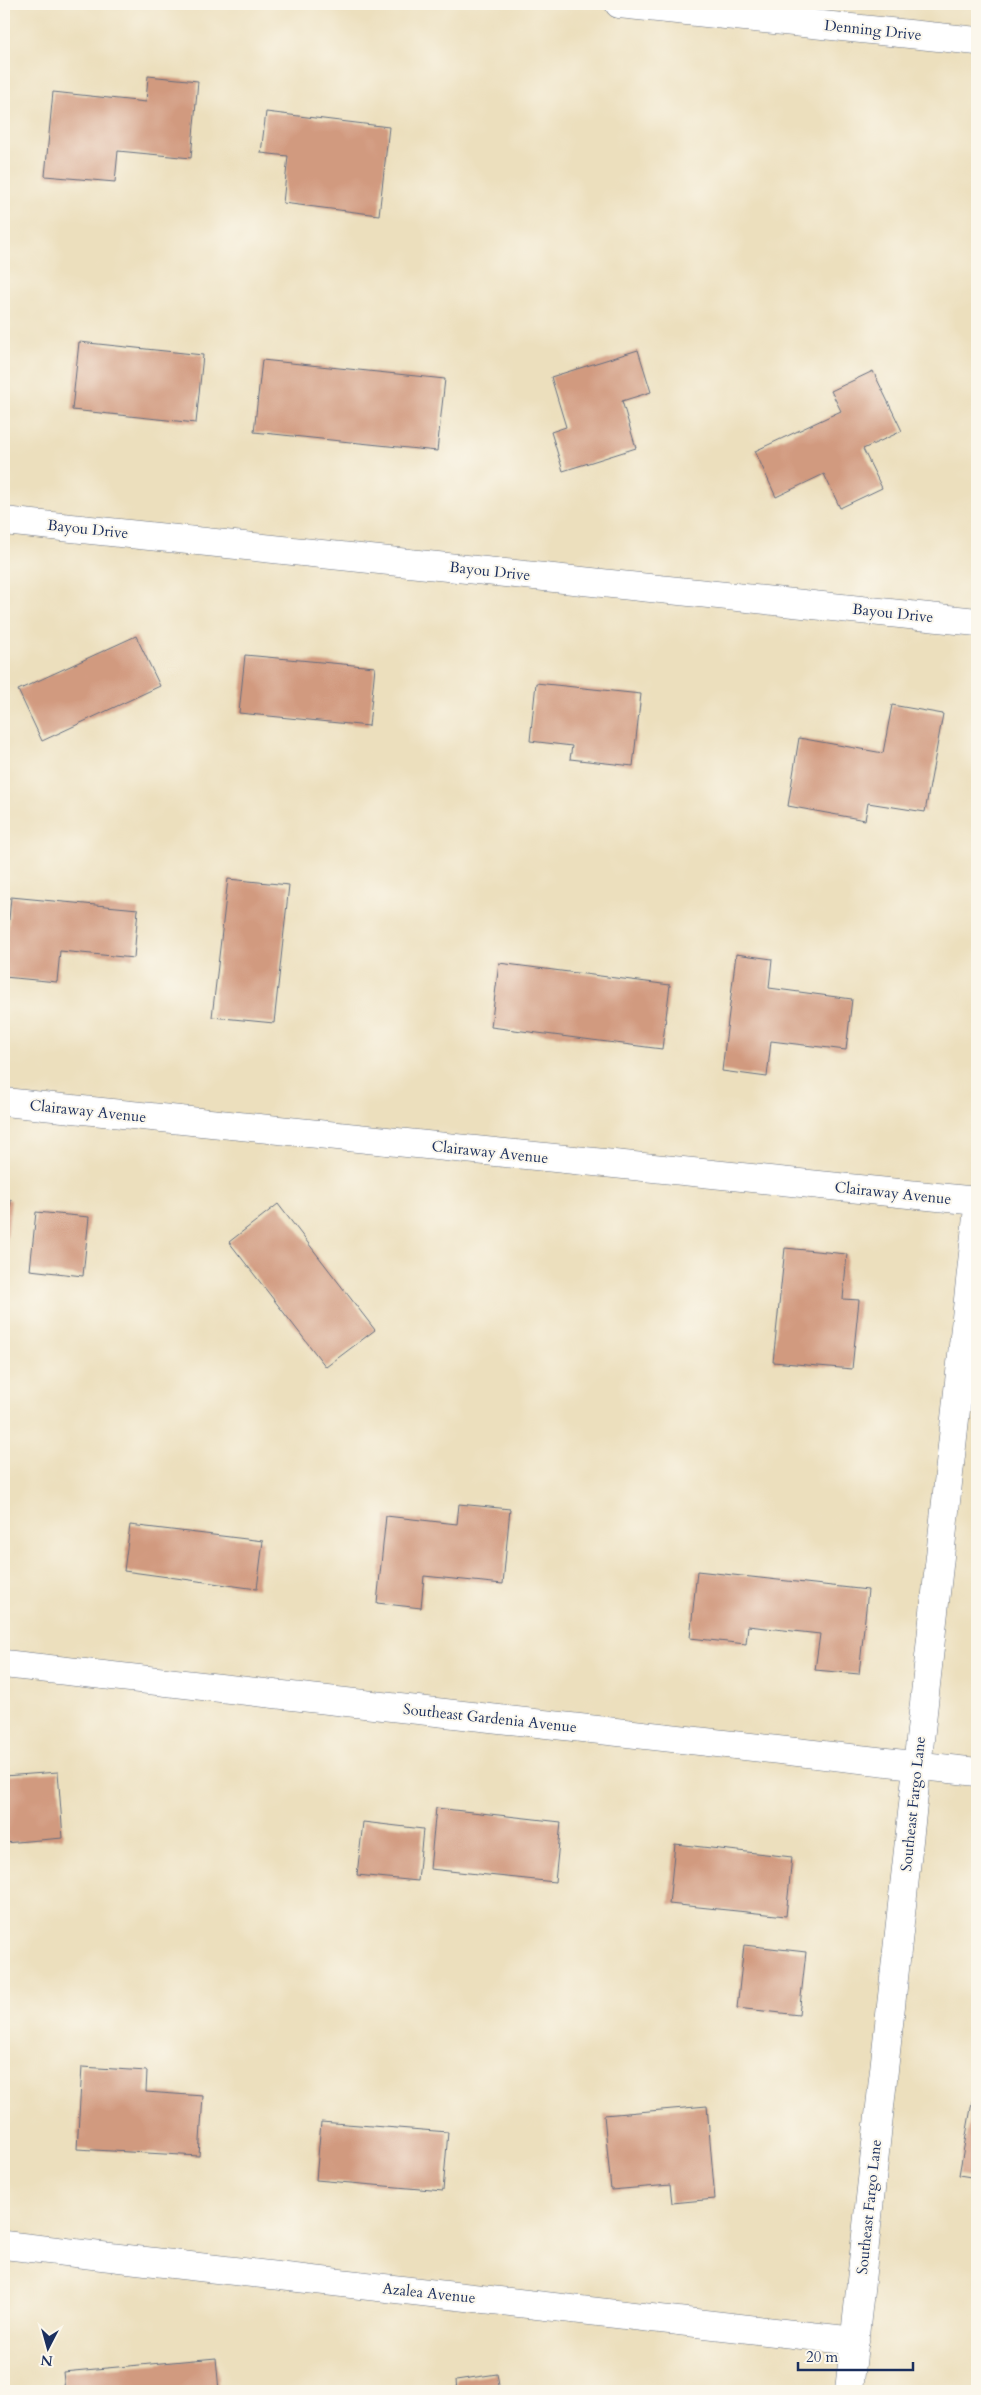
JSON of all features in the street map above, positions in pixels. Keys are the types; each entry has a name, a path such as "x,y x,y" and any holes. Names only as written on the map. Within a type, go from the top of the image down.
{"street":[{"name":"Denning Drive","path":"619,4 977,41"},
{"name":"Bayou Drive","path":"4,521 977,622"},
{"name":"Clairaway Avenue","path":"4,1102 977,1201"},
{"name":"Southeast Fargo Lane","path":"849,2391 977,1217"},
{"name":"Southeast Gardenia Avenue","path":"4,1664 977,1772"},
{"name":"Azalea Avenue","path":"4,2244 854,2341"}],"building":[{"path":"148,76 198,81 191,158 118,151 115,182 45,176 53,92 146,102"},
{"path":"266,112 389,127 379,215 283,203 288,156 261,153"},
{"path":"79,342 203,355 196,423 72,410"},
{"path":"638,350 651,392 622,401 636,448 563,471 551,432 566,427 551,377"},
{"path":"262,360 445,379 437,451 254,432"},
{"path":"873,371 902,431 863,449 882,488 840,508 824,474 776,497 755,451 841,411 831,391"},
{"path":"136,636 160,686 42,741 18,690"},
{"path":"245,655 375,667 369,726 239,713"},
{"path":"536,683 641,694 633,766 570,759 572,746 530,741"},
{"path":"892,705 943,714 925,812 868,803 865,820 788,806 799,738 883,753"},
{"path":"228,879 289,885 274,1023 212,1017"},
{"path":"11,897 138,909 134,958 60,951 57,982 4,977"},
{"path":"736,954 772,959 769,988 852,999 846,1050 771,1041 767,1077 722,1071"},
{"path":"499,963 670,985 662,1049 491,1027"},
{"path":"4,1199 11,1200 5,1258 4,1258"},
{"path":"278,1204 375,1330 326,1367 229,1242"},
{"path":"36,1212 89,1217 83,1276 30,1270"},
{"path":"785,1248 847,1254 843,1299 859,1300 852,1369 773,1362"},
{"path":"459,1504 510,1509 503,1584 424,1576 421,1608 377,1603 386,1516 457,1524"},
{"path":"130,1525 263,1541 257,1589 124,1571"},
{"path":"697,1571 868,1590 859,1674 815,1670 820,1634 748,1626 746,1644 690,1638"},
{"path":"58,1772 63,1838 4,1843 4,1776"},
{"path":"436,1808 561,1822 555,1882 430,1869"},
{"path":"363,1822 423,1829 418,1881 357,1875"},
{"path":"675,1844 792,1857 786,1916 669,1904"},
{"path":"744,1945 806,1952 799,2015 737,2008"},
{"path":"82,2067 147,2071 146,2092 203,2096 199,2156 77,2149"},
{"path":"977,2080 977,2178 959,2175"},
{"path":"707,2106 715,2199 672,2203 670,2185 611,2190 604,2115"},
{"path":"321,2122 448,2132 443,2191 316,2180"},
{"path":"216,2358 219,2391 65,2391 63,2372"},
{"path":"497,2374 500,2391 457,2391 456,2380"}]}
